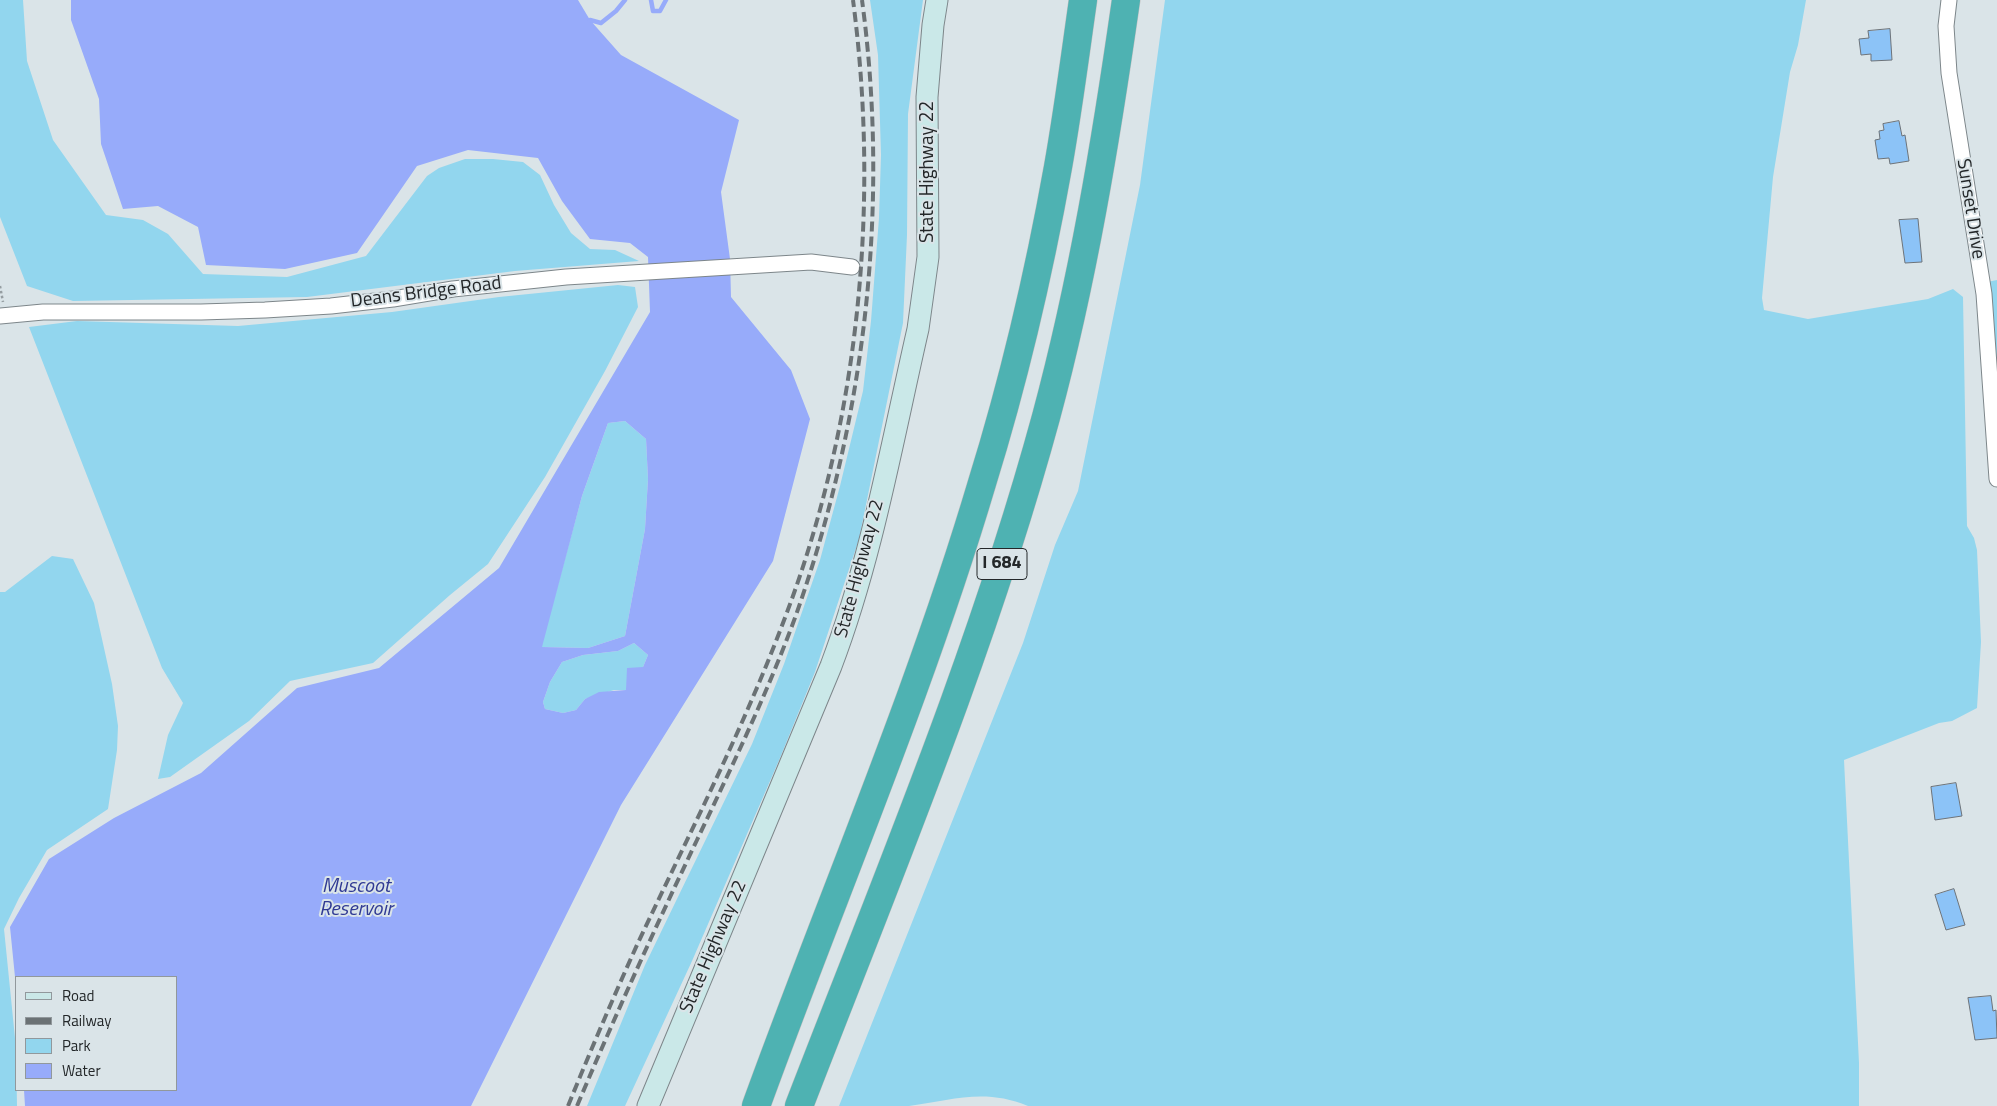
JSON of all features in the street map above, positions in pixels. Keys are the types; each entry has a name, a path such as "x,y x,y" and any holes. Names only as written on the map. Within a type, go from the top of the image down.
{"highway":[{"name":"I 684","path":"756,1106 911,696 958,562 983,482 1023,331 1045,231 1058,166 1083,0"},
{"name":"I 684","path":"800,1106 971,656 1024,496 1047,416 1079,278 1099,173 1126,0"}],"main road":[{"name":"State Highway 22","path":"648,1106 831,666 846,627 865,564 918,329 924,293 929,221 927,97 937,0"}],"street":[{"name":"Sunset Drive","path":"1949,0 1946,26 1949,73 1984,294 1997,479"},
{"name":"Deans Bridge Road","path":"0,316 43,312 201,312 331,306 508,283 648,272 810,262 852,267"}],"green space":[{"path":"0,0 23,0 27,61 53,140 106,215 143,220 168,234 203,274 287,277 366,256 427,176 439,168 465,159 523,162 540,175 554,205 571,233 590,249 615,250 639,261 515,271 307,297 73,301 27,286 0,217"},
{"path":"870,0 923,0 908,114 907,235 903,323 859,539 815,672 780,758 692,961 625,1106 587,1106 645,965 752,744 784,664 820,560 840,486 863,391 871,321 879,218 881,155 878,55"},
{"path":"1165,0 1806,0 1798,45 1790,72 1773,177 1762,298 1764,310 1808,319 1928,299 1953,289 1963,297 1967,526 1974,538 1977,550 1981,642 1977,708 1952,721 1939,723 1844,760 1859,1063 1859,1106 1028,1106 997,1098 969,1097 909,1106 839,1106 1023,643 1055,545 1078,491 1140,185"},
{"path":"1997,280 1997,401 1987,282"},
{"path":"618,285 635,287 638,307 605,371 545,477 488,564 373,663 290,681 249,721 170,777 158,779 168,735 183,703 162,668 29,327 77,321 238,326 392,312 499,297"},
{"path":"625,421 646,439 648,479 645,529 625,636 588,648 541,647 582,496 608,423"},
{"path":"52,556 73,559 94,603 112,684 118,726 117,750 108,809 47,850 19,898 4,929 15,1038 15,1091 17,1091 17,1106 0,1106 0,592 5,592"},
{"path":"634,643 648,655 643,667 626,690 614,690 585,699 576,710 563,713 545,709 543,702 550,682 562,662 583,655 618,651"}],"water":[{"name":"Muscoot Reservoir","path":"71,0 578,0 590,20 621,55 739,120 721,192 730,259 731,297 791,370 810,419 773,561 621,805 471,1106 25,1106 24,1091 178,1091 178,976 15,977 10,927 49,859 114,818 201,773 297,688 379,668 499,568 650,312 648,257 630,243 590,239 562,201 538,158 468,150 417,166 357,253 285,269 206,265 198,227 158,206 123,209 101,144 99,99 71,20","holes":["625,421 646,439 648,479 645,529 625,636 588,648 542,647 582,496 608,423","634,643 648,655 643,667 627,668 626,690 599,692 585,699 576,710 563,713 545,709 543,702 550,682 562,662 583,655 618,651"]}],"building":[{"path":"1890,29 1892,60 1871,61 1871,54 1861,55 1859,39 1869,38 1868,31"},
{"path":"1899,121 1902,136 1905,135 1909,161 1890,164 1889,158 1878,159 1875,140 1880,139 1879,131 1884,130 1883,124"},
{"path":"1918,219 1922,262 1905,263 1899,220"},
{"path":"1956,783 1962,816 1935,820 1931,787"},
{"path":"1954,889 1965,925 1946,930 1935,895"},
{"path":"1991,996 1993,1011 1996,1010 1997,1038 1975,1040 1968,998"}],"waterway":[{"path":"590,20 601,23 616,11 625,0"},
{"path":"651,0 653,11 660,11 666,0"}],"railway":[{"path":"568,1106 628,965 734,740 770,657 811,541 831,466 846,389 857,312 863,234 864,155 861,77 853,0"},
{"path":"577,1106 666,906 762,701 796,615 820,541 855,389 865,312 872,234 873,156 870,78 862,0"}]}
